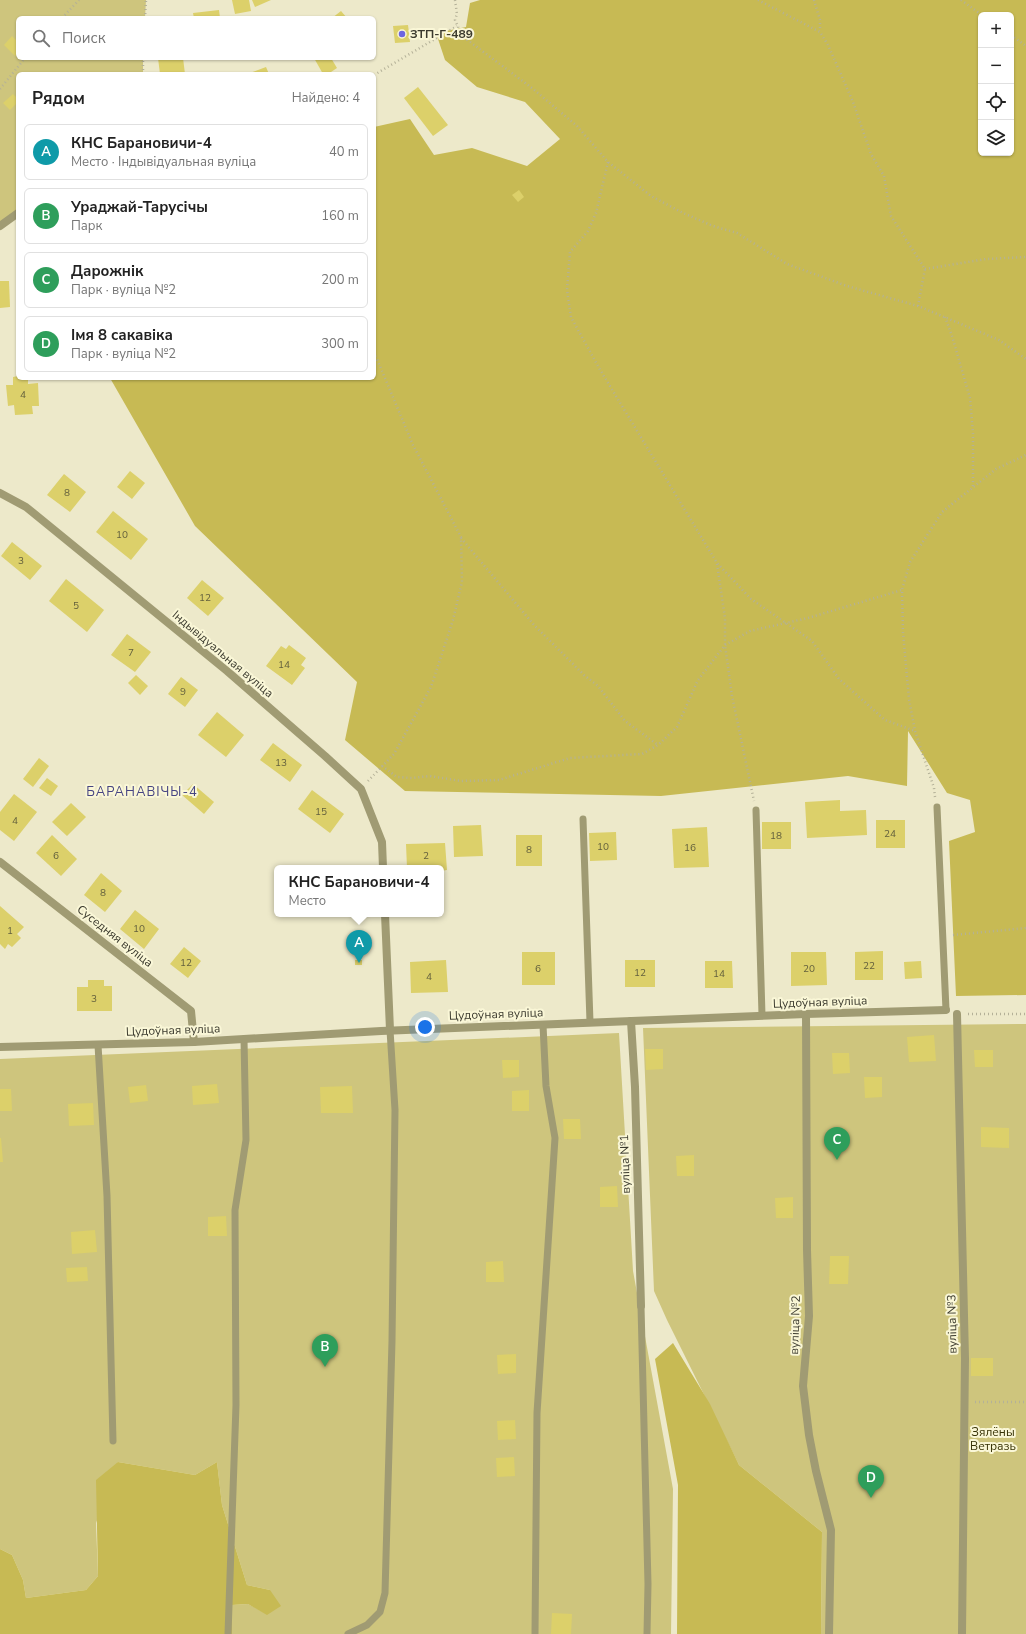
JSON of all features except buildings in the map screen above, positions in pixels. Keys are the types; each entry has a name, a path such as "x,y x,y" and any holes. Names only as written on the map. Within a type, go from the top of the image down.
{"street":[{"path":"0,226 16,214"},
{"name":"Індывідуальная вуліца","path":"0,493 26,507 227,671 361,789 382,842 383,865"},
{"name":"Суседняя вуліца","path":"0,862 191,1011 194,1042"},
{"path":"385,917 390,1030"},
{"name":"Цудоўная вуліца","path":"0,1047 194,1042 390,1030 762,1015 946,1010"},
{"name":"вуліца №2","path":"806,1014 807,1250 809,1316 803,1386 810,1442 831,1530 829,1634"},
{"name":"вуліца №3","path":"957,1014 965,1358 962,1634"},
{"name":"вуліца №1","path":"631,1021 635,1095 641,1306"}],"lane":[{"path":"937,807 946,1010"},
{"path":"756,810 762,1015"},
{"path":"583,819 590,1022"},
{"path":"534,1634 537,1413 555,1138 546,1086 543,1025"},
{"path":"348,1634 367,1625 380,1612 385,1592 392,1341 395,1110 390,1030"},
{"path":"228,1634 236,1405 235,1210 246,1140 244,1039"},
{"path":"98,1045 107,1196 113,1441"},
{"path":"641,1306 648,1584 646,1634"}],"path":[{"path":"64,16 79,0"},
{"path":"145,16 146,0"},
{"path":"456,0 457,14 455,20 456,26 462,36 532,88 577,126 608,162 650,196 713,226 737,233 787,264 847,286 918,306 999,340 1026,359"},
{"path":"758,0 820,32 828,45 853,102 871,154 884,176 891,216 925,269 918,306"},
{"path":"814,0 820,20 820,32"},
{"path":"961,0 978,12"},
{"path":"376,75 456,26"},
{"path":"1014,37 1026,46"},
{"path":"0,89 23,60"},
{"path":"143,72 144,60"},
{"path":"608,162 596,213 588,231 570,252 568,290 571,317 599,368 717,563 751,599 785,624 812,641 839,679 885,720 916,731"},
{"path":"925,269 986,260 1026,257"},
{"path":"945,317 970,398 973,434 973,487"},
{"path":"376,357 413,446 461,538 534,624 584,675 598,686 625,721 658,746"},
{"path":"937,807 934,788 916,731 909,699 903,632 902,590 910,562 942,512 996,468 1026,455"},
{"path":"361,789 394,754 431,687 462,582 461,538"},
{"path":"717,563 725,618 725,646 732,696 756,810"},
{"path":"382,766 397,777 412,778 430,776 461,781 499,780 570,758 642,754 658,746 677,727 698,680 725,646 750,631 785,624 902,590"},
{"path":"942,935 1026,928"},
{"path":"957,1014 1026,1014"},
{"path":"965,1402 1026,1402"}],"green space":[{"path":"0,0 146,0 145,16 16,16 16,60 143,60 143,72 16,72 16,214 0,226"},
{"name":"Зялёны Ветразь","path":"1026,1024 1026,1634 821,1634 822,1532 739,1465 654,1291 643,1028"},
{"path":"619,1033 633,1271 673,1489 671,1634 232,1634 232,1605 248,1604 267,1614 270,1590 247,1585 222,1505 217,1462 195,1475 118,1462 96,1523 98,1576 86,1590 26,1598 23,1580 12,1555 0,1549 0,1059"}],"shaded area":[{"path":"480,0 1026,0 1026,995 956,996 949,841 975,832 970,800 947,793 908,731 907,786 848,776 661,796 405,791 345,740 357,682 195,526 111,380 376,380 376,127 410,119 434,155 472,148 527,166 560,139 525,102 477,87 445,60 436,33 466,27 470,3"},
{"path":"673,1343 710,1404 739,1465 822,1532 821,1634 677,1634 678,1485 655,1359"},
{"path":"118,1462 195,1475 217,1462 222,1505 247,1585 270,1590 281,1606 267,1615 248,1604 232,1605 232,1634 0,1634 0,1549 12,1555 23,1580 26,1598 86,1590 98,1576 96,1480"}],"place":[{"name":"ЗТП-Г-489","path":"402,34"},
{"name":"КНС Барановичи-4","path":"359,963"},
{"name":"Дарожнік","path":"837,1160"},
{"name":"Ураджай-Тарусічы","path":"325,1367"},
{"name":"Імя 8 сакавіка","path":"871,1498"}],"district":[{"name":"БАРАНАВІЧЫ-4","path":"142,792"}]}
